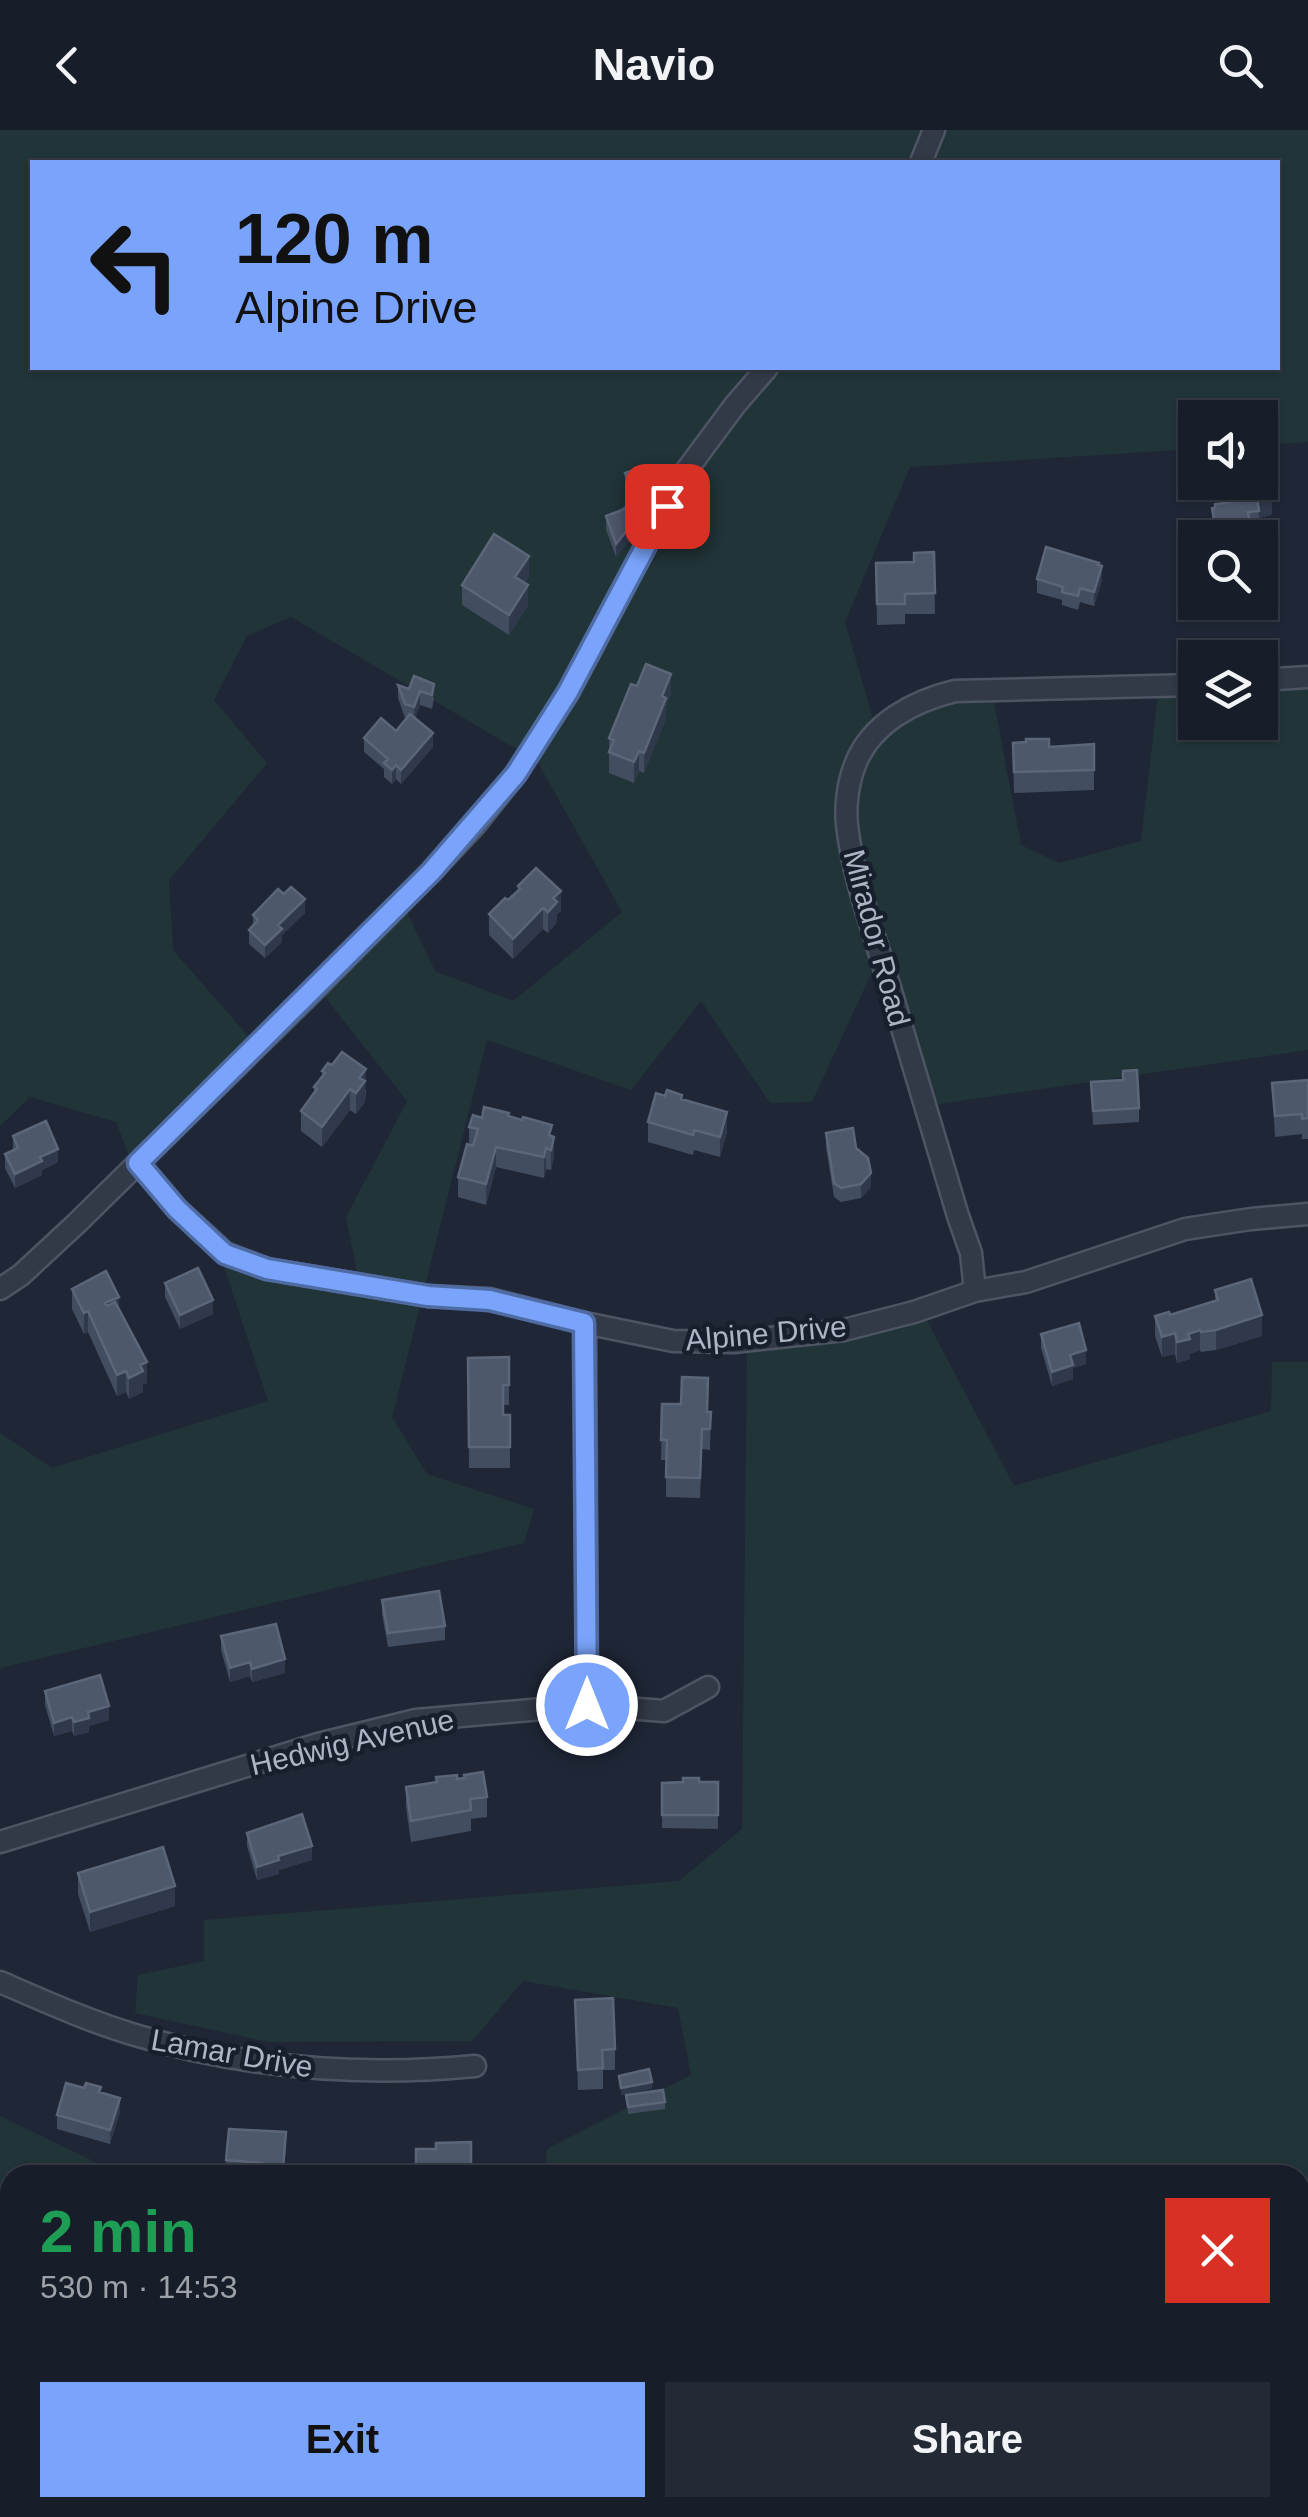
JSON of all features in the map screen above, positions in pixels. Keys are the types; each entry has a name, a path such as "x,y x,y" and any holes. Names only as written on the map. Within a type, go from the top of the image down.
{"street":[{"path":"922,160 934,130"},
{"path":"0,1289 37,1260 138,1163 431,872 516,774 568,692 684,475 765,370"},
{"path":"1278,679 1308,677"},
{"name":"Mirador Road","path":"975,1291 971,1253 852,854 847,822 854,766 864,746 882,727 905,708 929,697 955,691 1178,685"},
{"name":"Alpine Drive","path":"138,1163 177,1209 225,1254 267,1269 428,1296 490,1300 673,1342 734,1342 844,1330 975,1291 1026,1282 1185,1229 1308,1214"},
{"path":"584,1323 587,1705"},
{"name":"Hedwig Avenue","path":"0,1842 318,1744 416,1720 587,1705 664,1711 708,1687"},
{"name":"Lamar Drive","path":"0,1982 134,2035 250,2062 380,2072 475,2066"}],"green space":[{"path":"0,130 1308,130 1308,442 1278,444 1278,400 1178,400 1178,450 910,467 845,622 877,732 991,686 1021,845 1059,863 1141,841 1159,686 1178,685 1178,740 1278,740 1278,682 1308,681 1308,1050 925,1106 884,946 812,1102 770,1103 701,1001 631,1090 487,1040 392,1417 427,1474 534,1509 524,1543 0,1668 0,1433 52,1468 268,1401 218,1248 358,1279 346,1217 407,1101 321,992 403,904 435,971 513,1001 622,912 537,761 291,617 247,636 214,700 267,763 169,880 173,950 263,1053 137,1176 116,1122 30,1097 0,1126"},
{"path":"922,1311 1014,1486 1271,1411 1272,1362 1308,1362 1308,2165 545,2165 547,2149 691,2075 678,2008 523,1981 472,2041 269,2042 135,2013 138,1975 204,1961 204,1920 679,1881 742,1829 747,1342"},
{"path":"0,2116 101,2165 0,2165"}],"building":[{"path":"634,470 645,479 637,508 627,522 629,528 616,544 606,516 635,500 625,473"},
{"path":"1257,500 1259,511 1248,512 1249,520 1208,520 1214,519 1215,504"},
{"path":"494,534 529,556 515,577 528,585 509,615 462,585"},
{"path":"1046,547 1099,563 1102,566 1094,592 1080,588 1078,596 1037,579"},
{"path":"934,552 935,593 905,594 905,604 877,604 876,563 914,562 914,553"},
{"path":"646,664 671,674 662,696 666,698 644,753 639,751 634,762 609,752 614,740 609,738 631,684 637,686"},
{"path":"414,676 434,684 432,695 420,691 414,707 405,704 398,685 409,689"},
{"path":"410,714 433,733 401,770 396,765 392,770 384,763 388,759 364,738 381,718 396,731"},
{"path":"1049,739 1049,747 1094,744 1094,770 1014,772 1013,743"},
{"path":"536,868 561,891 553,898 557,902 548,912 543,908 513,939 489,914 520,889 518,886"},
{"path":"291,887 305,899 278,925 282,929 265,945 249,930 258,920 253,915 278,889 284,894"},
{"path":"342,1052 366,1069 359,1078 365,1081 356,1093 350,1089 322,1127 301,1111 317,1089 314,1087 325,1073 322,1071"},
{"path":"1137,1070 1139,1108 1093,1111 1091,1082 1123,1080 1123,1071"},
{"path":"1308,1080 1308,1118 1302,1119 1302,1114 1275,1116 1272,1083"},
{"path":"667,1090 682,1095 681,1099 727,1112 720,1137 694,1130 693,1135 648,1122 656,1093 665,1096"},
{"path":"484,1107 552,1125 551,1150 546,1148 544,1157 496,1147 486,1184 458,1177 467,1144 473,1146 478,1129 469,1127 473,1115 482,1118"},
{"path":"46,1121 58,1149 15,1174 5,1154 18,1148 13,1136"},
{"path":"853,1128 856,1148 868,1158 871,1173 861,1184 841,1188 834,1183 826,1133"},
{"path":"198,1268 213,1300 180,1315 165,1283"},
{"path":"106,1271 119,1297 105,1303 107,1306 115,1302 147,1362 140,1365 143,1371 129,1378 126,1371 117,1375 88,1311 84,1313 72,1289"},
{"path":"1251,1279 1262,1315 1216,1330 1200,1330 1188,1334 1190,1339 1177,1342 1175,1333 1162,1337 1155,1316 1218,1300 1215,1290"},
{"path":"1079,1323 1086,1350 1070,1355 1073,1365 1052,1372 1041,1334"},
{"path":"509,1357 509,1385 503,1385 503,1415 510,1415 510,1447 469,1447 468,1358"},
{"path":"682,1377 708,1378 710,1429 702,1429 700,1478 666,1477 667,1440 661,1440 662,1404 681,1404"},
{"path":"439,1591 445,1626 388,1633 382,1600"},
{"path":"276,1624 285,1659 252,1669 250,1662 230,1668 221,1636"},
{"path":"100,1675 109,1706 88,1712 89,1718 74,1722 72,1717 54,1723 45,1691"},
{"path":"483,1772 487,1797 470,1799 471,1810 411,1821 406,1787 437,1782 436,1777 457,1775 457,1779"},
{"path":"683,1778 718,1782 718,1815 662,1815 662,1783 683,1782"},
{"path":"302,1814 312,1846 257,1867 247,1833"},
{"path":"163,1847 175,1886 90,1912 78,1873"},
{"path":"613,1998 615,2049 602,2050 603,2068 578,2070 575,2000"},
{"path":"649,2069 652,2082 621,2088 619,2076"},
{"path":"66,2083 101,2087 99,2092 120,2098 110,2130 57,2115"},
{"path":"663,2090 665,2102 628,2107 626,2095"},
{"path":"229,2129 286,2132 283,2165 226,2160"},
{"path":"471,2142 471,2165 416,2165 416,2149 436,2149 436,2143"}],"route":[{"path":"587,1705 584,1323 490,1300 428,1296 267,1269 225,1254 177,1209 138,1163 431,872 516,774 568,692 667,506"}]}
